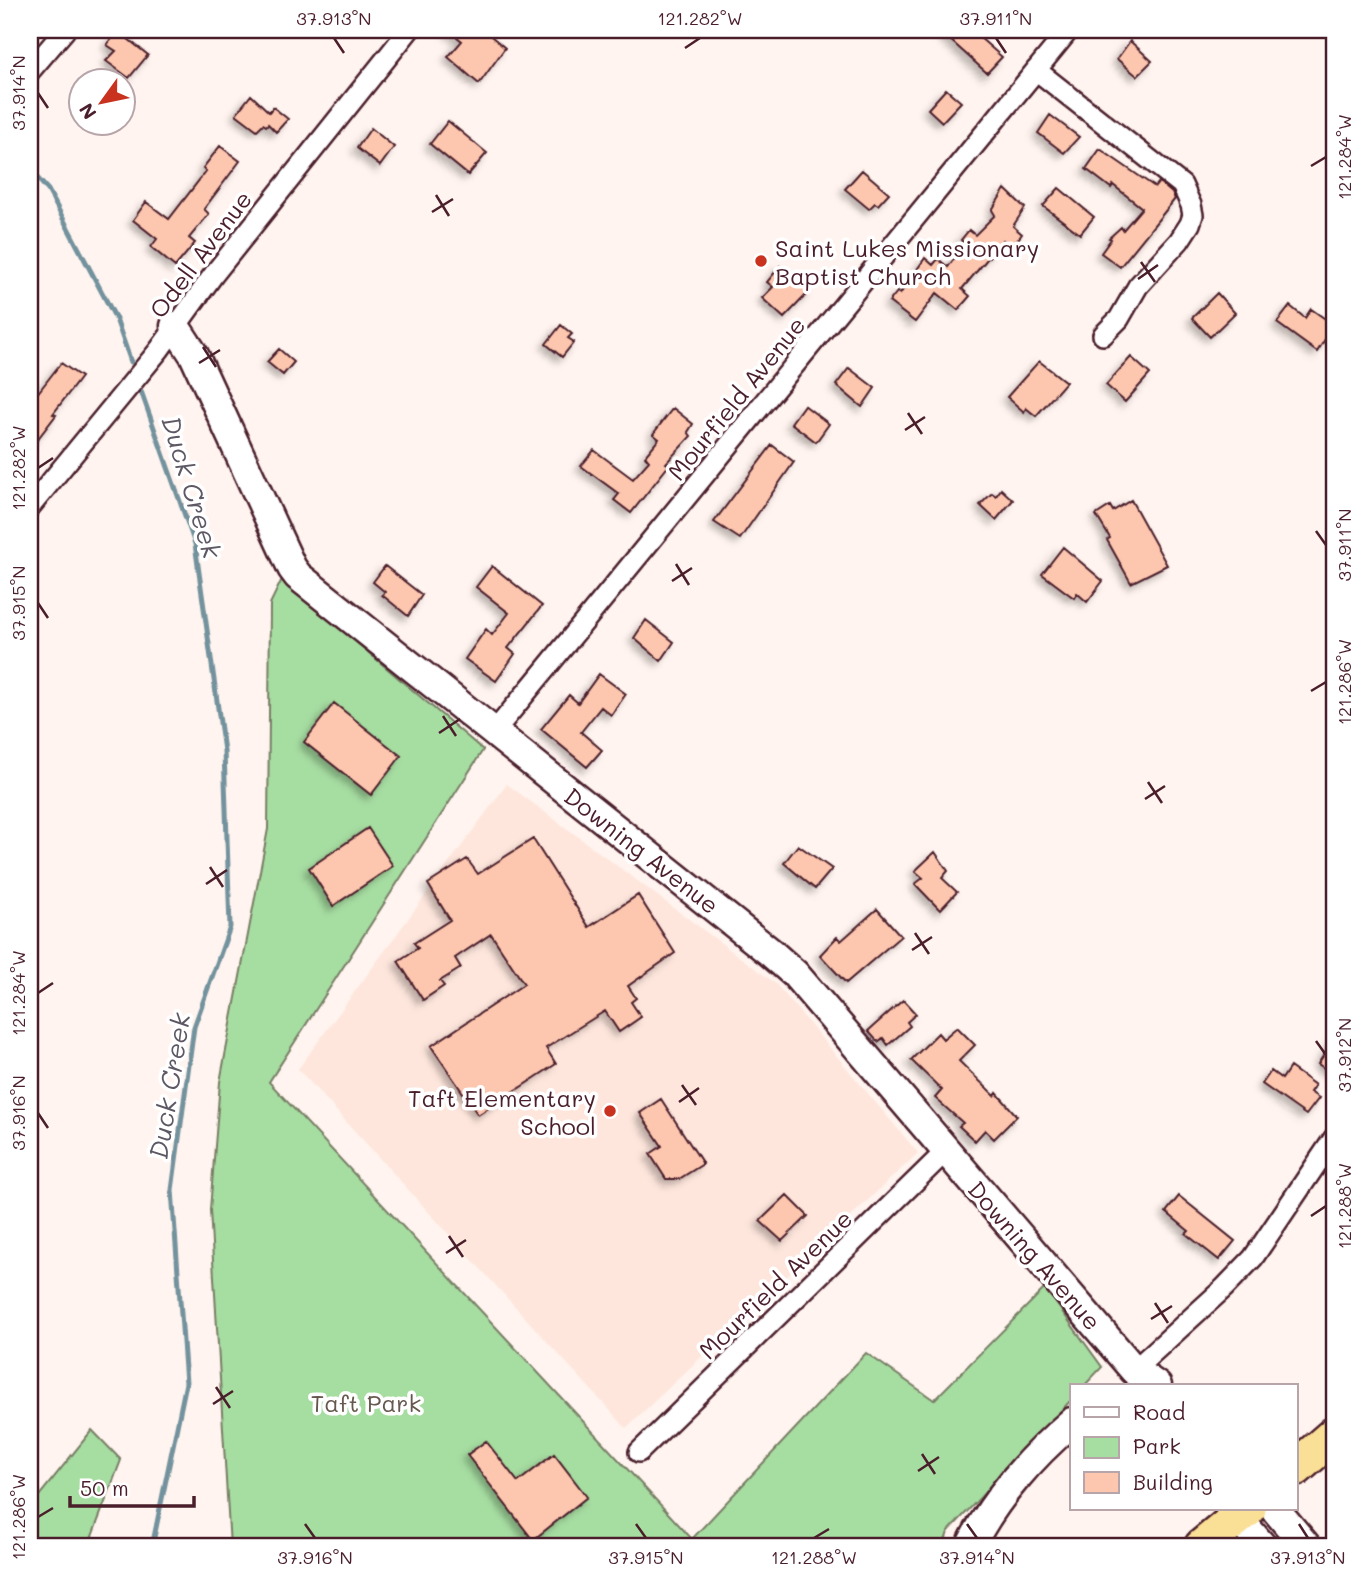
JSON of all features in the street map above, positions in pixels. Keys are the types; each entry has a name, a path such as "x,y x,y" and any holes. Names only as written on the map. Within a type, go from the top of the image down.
{"highway":[{"path":"1298,1466 1334,1435"},
{"path":"1202,1547 1239,1511"}],"street":[{"path":"30,71 65,30"},
{"name":"Odell Avenue","path":"30,507 159,350 214,274 409,30"},
{"name":"Mourfield Avenue","path":"494,732 1069,30"},
{"path":"1037,70 1182,185 1191,205 1193,215 1179,241 1138,286 1119,319 1103,335"},
{"name":"Downing Avenue","path":"175,326 194,355 298,576 770,952 794,974 946,1151 1129,1381"},
{"path":"1129,1381 1253,1258 1334,1138"},
{"name":"Mourfield Avenue","path":"639,1452 946,1151"},
{"path":"970,1547 1013,1482 1052,1438 1070,1424"},
{"path":"1276,1510 1307,1547"},
{"path":"1239,1511 1263,1547"}],"shaded area":[{"name":"Taft Elementary School","path":"507,784 776,984 918,1153 626,1428 298,1069"}],"green space":[{"name":"Taft Park","path":"282,579 483,750 269,1082 692,1539 866,1353 934,1400 1045,1288 1102,1367 1086,1384 1070,1384 1070,1401 948,1532 943,1547 230,1547 210,1210 220,1082 268,829 270,604"},
{"path":"92,1430 121,1460 88,1547 30,1547 30,1507"}],"building":[{"path":"448,30 484,30 505,48 479,84 448,57 462,41"},
{"path":"939,30 971,30 1002,57 987,73"},
{"path":"118,31 148,55 136,70 136,66 113,66 106,61 116,51 107,45"},
{"path":"1130,41 1152,61 1137,76 1117,59"},
{"path":"946,89 961,102 942,122 928,109"},
{"path":"251,95 269,112 273,107 288,119 276,132 268,124 263,124 257,130 236,114"},
{"path":"1050,115 1079,137 1064,153 1038,133"},
{"path":"448,121 487,153 468,175 430,144"},
{"path":"371,128 394,147 380,166 357,148"},
{"path":"220,146 240,161 204,209 209,214 189,238 195,243 175,267 151,247 157,239 133,220 146,202 169,219 206,171 203,168"},
{"path":"1100,149 1155,187 1159,182 1175,199 1120,267 1101,253 1111,239 1109,238 1121,227 1123,230 1142,208 1113,185 1111,188 1086,169"},
{"path":"862,170 889,193 878,205 875,203 869,209 845,189"},
{"path":"1059,188 1094,217 1080,234 1043,206"},
{"path":"1005,189 1025,208 1013,226 1022,234 1012,247 1003,240 962,289 970,296 958,310 937,293 915,322 889,302 897,292 900,294 925,258 933,265 938,259 948,267 965,244 961,240 969,230 975,235 995,215 992,210"},
{"path":"780,266 810,291 784,318 762,298 773,287 767,282"},
{"path":"1217,293 1235,313 1210,337 1192,318"},
{"path":"1290,306 1305,318 1311,309 1334,325 1317,352 1277,323"},
{"path":"561,325 572,334 568,338 574,342 562,357 546,344"},
{"path":"279,349 294,362 283,375 267,362"},
{"path":"1131,357 1150,374 1125,402 1106,385"},
{"path":"1039,361 1066,382 1036,416 1026,408 1024,412 1007,397"},
{"path":"61,363 81,377 30,449 30,403"},
{"path":"849,368 875,388 862,407 836,385"},
{"path":"804,405 829,424 816,442 791,423"},
{"path":"673,408 693,424 688,432 691,436 666,463 669,465 631,513 614,500 619,494 581,466 594,450 633,479 649,461 645,456 659,439 653,434"},
{"path":"772,445 794,462 740,539 714,522"},
{"path":"1001,489 1013,500 996,520 980,505 992,493 996,496"},
{"path":"1131,500 1167,565 1131,583 1096,515 1110,506 1113,511"},
{"path":"1063,547 1103,581 1087,602 1077,593 1074,598 1042,574"},
{"path":"385,566 422,595 408,616 382,595 385,592 373,582"},
{"path":"492,566 542,606 508,648 515,654 496,681 465,659 486,629 492,635 509,613 476,587"},
{"path":"646,620 674,642 661,661 634,638"},
{"path":"599,674 626,694 611,715 601,707 581,732 602,750 587,767 541,729 569,695 578,703"},
{"path":"334,703 401,756 371,795 304,742"},
{"path":"368,828 393,866 333,906 309,868"},
{"path":"533,839 589,927 638,895 675,953 628,986 636,998 631,1002 641,1017 619,1032 605,1011 546,1048 556,1064 478,1115 431,1046 524,984 491,934 455,958 461,968 440,981 444,986 423,1000 398,961 418,948 414,943 450,920 428,884 467,859 478,874"},
{"path":"798,845 832,869 815,889 784,863"},
{"path":"935,852 948,871 942,878 957,892 940,910 915,884 923,878 915,871"},
{"path":"877,909 901,936 846,983 820,955 837,937 841,941"},
{"path":"903,1000 916,1014 907,1022 910,1026 888,1045 883,1038 878,1042 868,1031"},
{"path":"957,1027 975,1045 959,1061 995,1096 997,1093 1017,1116 994,1139 985,1130 975,1141 959,1126 963,1123 935,1098 942,1090 911,1060 938,1033 943,1039"},
{"path":"1334,1039 1334,1075 1318,1064"},
{"path":"1290,1067 1315,1085 1310,1092 1319,1098 1306,1115 1262,1084 1271,1071 1282,1079"},
{"path":"661,1099 703,1164 679,1179 666,1179 650,1154 662,1146 640,1113"},
{"path":"787,1195 808,1216 782,1241 760,1221"},
{"path":"1179,1196 1235,1241 1219,1260 1186,1234 1189,1231 1166,1212"},
{"path":"486,1441 518,1482 554,1454 587,1497 533,1540 467,1455"}],"waterway":[{"name":"Duck Creek","path":"30,170 48,190 116,319 131,362"},
{"name":"Duck Creek","path":"141,391 195,544 224,751 230,927 194,1027 172,1190 186,1383 152,1547"}],"place":[{"name":"Saint Lukes Missionary Baptist Church","path":"761,261"},
{"name":"Taft Elementary School","path":"610,1111"}]}
